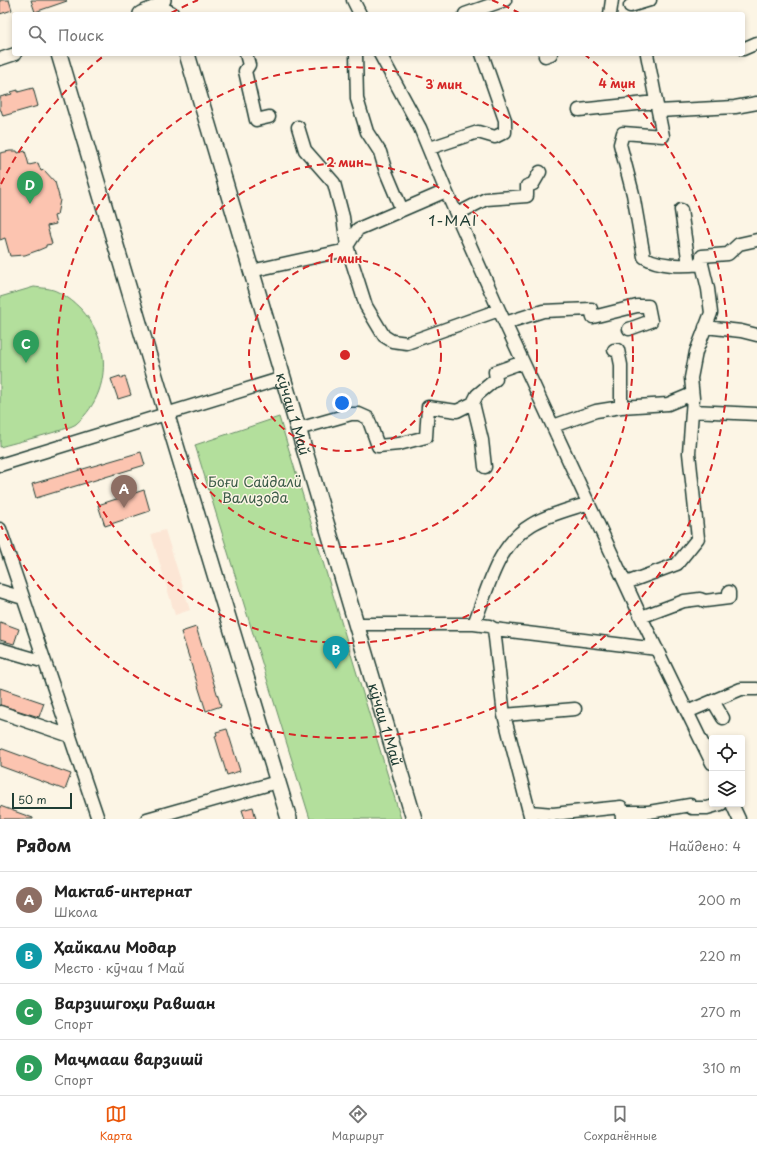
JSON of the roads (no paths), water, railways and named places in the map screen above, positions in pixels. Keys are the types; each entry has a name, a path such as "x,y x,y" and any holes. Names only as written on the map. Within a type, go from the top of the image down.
{"main road":[{"path":"173,0 176,12"},
{"path":"146,12 163,5"},
{"path":"60,56 166,415 289,819"},
{"name":"кӯчаи 1 Май","path":"188,56 414,819"}],"street":[{"path":"353,0 359,12"},
{"path":"472,12 505,0"},
{"path":"610,12 612,0"},
{"path":"630,7 650,0"},
{"path":"745,48 757,43"},
{"path":"0,59 12,55"},
{"path":"247,56 249,65 245,71 256,120 269,117"},
{"path":"356,56 357,99 367,132 380,152 386,172 402,210"},
{"path":"381,56 430,148 446,191 499,310 588,503 709,757"},
{"path":"430,148 478,132 495,137 505,132 505,120 483,56"},
{"path":"647,56 663,136 623,133 620,144 633,194 644,257 650,261 680,266 702,264"},
{"path":"579,110 657,106 735,107 757,103"},
{"path":"298,127 305,150 334,183 343,217 347,246 366,306 384,336 392,341 407,343 499,310"},
{"path":"457,214 486,199 527,196 527,186 533,184 540,172"},
{"path":"251,271 342,251 358,229 446,191"},
{"path":"681,210 689,265"},
{"path":"626,583 677,564 698,538 689,453 692,411 691,378 696,352 711,313 708,289 702,264 702,256 728,254 738,244 757,240"},
{"path":"505,323 543,311 591,309 593,317 637,306 648,306 651,321 630,329"},
{"path":"705,327 741,330 757,335"},
{"path":"614,350 618,350 621,365 621,407"},
{"path":"298,429 351,414 359,414 368,418 378,446 400,444 426,437 428,407 457,411 473,403 477,395 496,379 495,372 523,362"},
{"path":"0,465 283,378"},
{"path":"553,426 596,411 621,407 668,404 692,394"},
{"path":"473,403 482,440 485,467"},
{"path":"692,411 757,414"},
{"path":"474,624 505,548 515,536 532,524 588,503"},
{"path":"0,528 98,819"},
{"path":"0,591 23,598"},
{"path":"642,617 684,601 700,599 705,601 730,598 730,592"},
{"path":"356,624 474,624 489,626 494,629 657,649"},
{"path":"494,629 504,715 530,816 621,807 621,816 690,805 692,808 710,807"},
{"path":"0,648 45,662"},
{"path":"687,712 741,689 757,689"},
{"path":"713,701 723,718"},
{"path":"504,715 575,709"},
{"path":"0,712 70,736"},
{"path":"147,819 277,782"},
{"path":"733,807 739,819"}],"place":[{"name":"Маҷмааи варзишӣ","path":"30,204"},
{"name":"Варзишгоҳи Равшан","path":"26,363"},
{"name":"Мактаб-интернат","path":"124,508"},
{"name":"Ҳайкали Модар","path":"336,669"}],"district":[{"name":"1-MAI","path":"453,219"}],"park label":[{"name":"Боғи Сайдалӣ Вализода","path":"255,490"}]}
